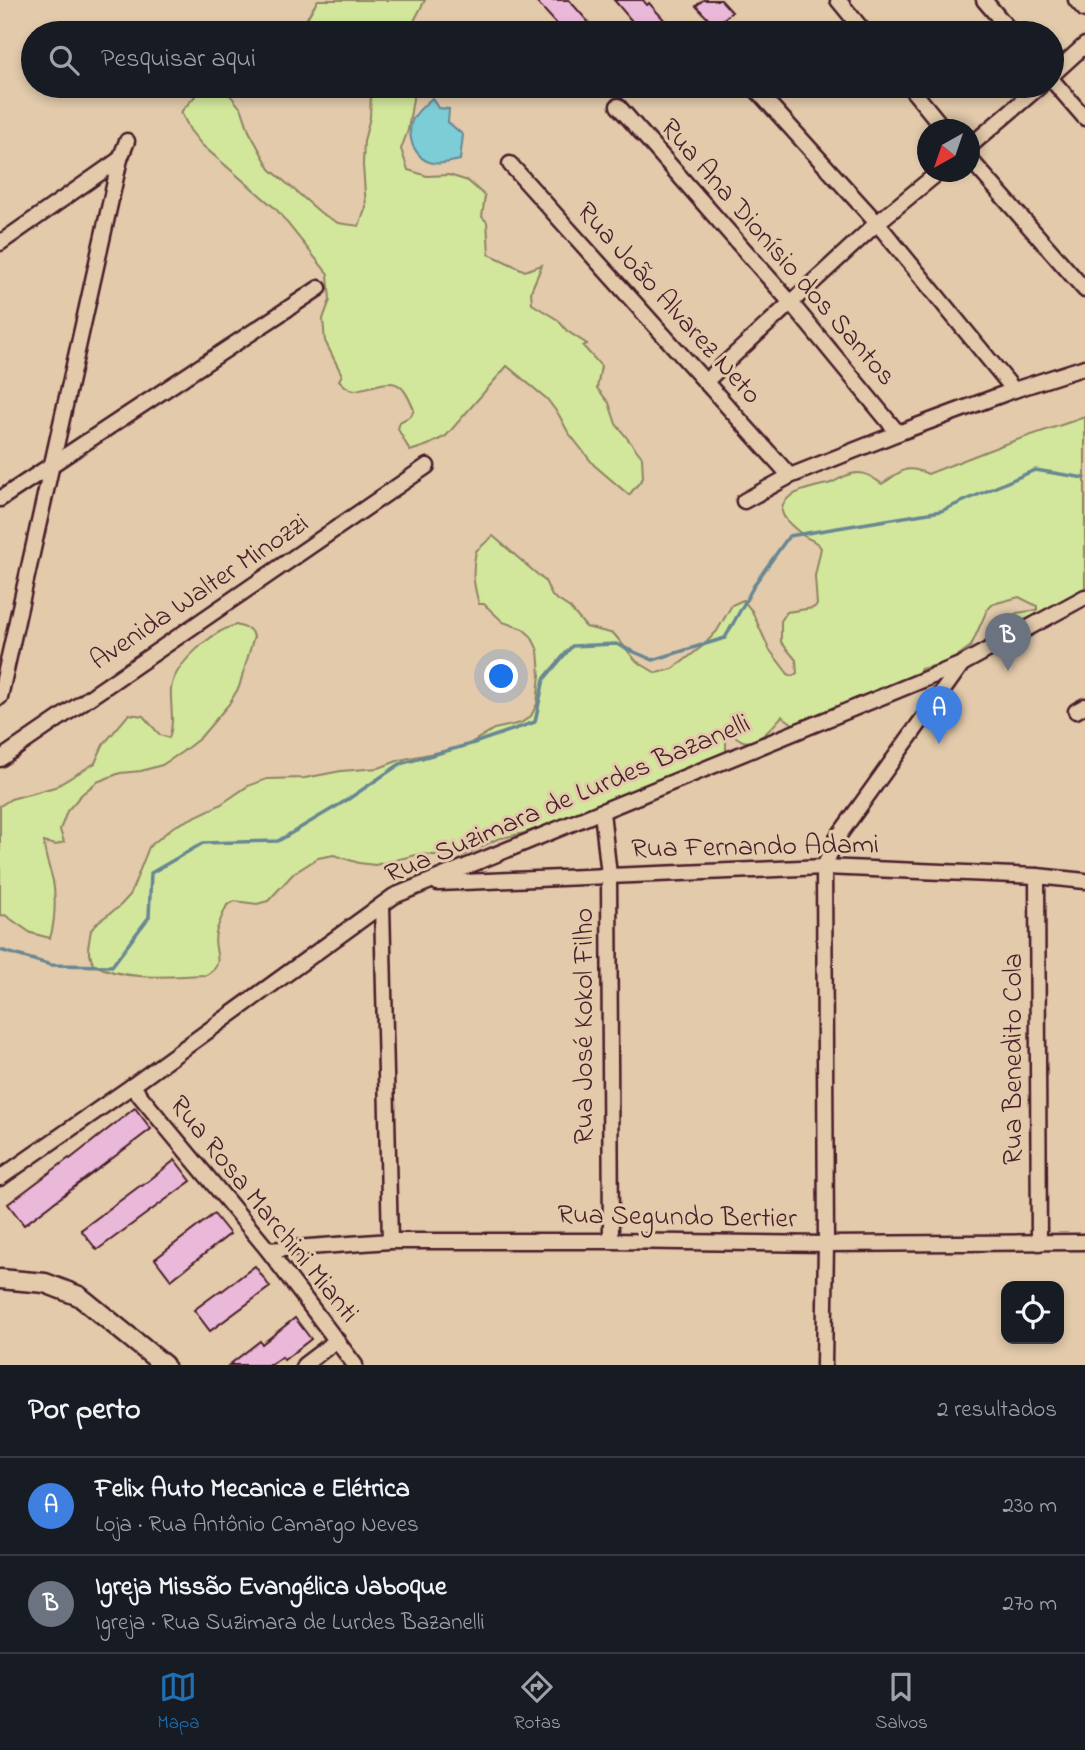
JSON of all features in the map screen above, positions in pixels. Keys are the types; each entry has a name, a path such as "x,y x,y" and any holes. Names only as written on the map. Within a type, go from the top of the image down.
{"street":[{"path":"838,0 855,21"},
{"path":"985,0 1002,21"},
{"path":"1076,0 1085,10"},
{"path":"1064,66 1085,45"},
{"path":"1064,93 1085,118"},
{"path":"764,98 877,223 1014,390"},
{"path":"919,98 936,119"},
{"path":"980,137 1026,98"},
{"name":"Rua Ana Dionísio dos Santos","path":"618,106 791,303 898,433"},
{"path":"0,697 120,159 127,141"},
{"path":"0,243 120,159"},
{"name":"Rua João Alvarez Neto","path":"510,164 790,476"},
{"path":"980,170 1085,290"},
{"path":"705,382 877,223 927,182"},
{"path":"0,499 319,288"},
{"path":"744,501 790,476 898,433 1085,367"},
{"name":"Avenida Walter Minozzi","path":"0,759 427,466"},
{"name":"Rua Suzimara de Lurdes Bazanelli","path":"0,1178 394,896 962,664 1085,597"},
{"path":"824,1365 824,867 837,838 962,664"},
{"name":"Rua José Kokol Filho","path":"602,812 609,875 611,1241"},
{"name":"Rua Fernando Adami","path":"426,884 824,867 1037,876 1085,881"},
{"name":"Rua Benedito Cola","path":"1037,876 1039,1243"},
{"path":"382,905 390,1241"},
{"name":"Rua Rosa Marchini Mianti","path":"132,1086 268,1250 355,1365"},
{"name":"Rua Segundo Bertier","path":"268,1250 390,1241 826,1244 1085,1242"},
{"path":"0,1279 45,1283 79,1296 164,1365"},
{"path":"304,1365 337,1340"}],"green space":[{"path":"318,0 425,0 414,21 307,21"},
{"path":"193,98 232,98 242,110 249,131 270,169 321,213 338,223 359,226 366,207 364,141 370,117 371,98 413,98 408,130 401,149 408,170 427,176 449,175 468,181 485,196 482,217 487,222 489,254 525,271 542,265 531,291 532,304 558,320 567,331 587,344 583,346 601,366 597,388 609,403 616,424 642,457 643,478 629,495 594,465 547,399 507,366 446,436 410,451 398,429 400,422 411,416 414,410 401,387 390,383 352,390 339,380 342,375 325,341 323,319 330,300 328,274 276,209 202,145 181,112"},
{"path":"1085,417 1085,601 1010,634 1011,617 1017,613 1037,610 1037,606 1019,597 993,604 987,610 971,646 949,662 921,669 908,687 801,725 793,724 782,716 765,734 754,741 743,741 728,731 726,753 714,763 570,817 497,839 464,855 420,854 375,865 334,855 318,858 293,874 268,901 257,904 235,901 227,905 215,939 218,961 206,975 134,976 106,970 93,964 88,948 91,930 130,895 149,847 173,827 220,805 248,786 267,779 305,778 341,771 379,768 400,760 464,747 494,729 521,723 531,716 537,704 540,675 538,650 531,636 523,629 503,622 484,604 479,604 475,590 476,551 493,536 545,581 552,596 570,608 586,627 614,634 636,661 656,673 673,669 704,645 717,631 732,605 743,600 752,611 769,649 792,676 797,673 796,660 781,642 781,621 787,612 817,605 815,576 821,548 785,518 782,511 787,499 801,491 854,473 867,475 882,484 904,470 928,474"},
{"path":"236,625 249,629 254,636 239,687 229,704 200,738 162,765 120,773 97,782 67,811 60,830 64,842 56,845 44,842 55,895 50,938 31,933 5,915 0,916 0,806 11,799 55,787 95,763 103,745 129,714 143,716 160,735 169,738 172,720 171,689 179,669 206,641"}],"water":[{"path":"432,98 438,108 449,109 448,122 463,135 460,160 433,163 422,158 413,146 410,132 412,120"}],"building":[{"path":"535,0 569,0 587,21 554,21"},
{"path":"614,0 643,0 665,21 632,21"},
{"path":"703,0 721,0 732,12 721,21 710,21 696,6"},
{"path":"135,1108 151,1129 24,1225 8,1204"},
{"path":"175,1160 191,1181 97,1250 81,1230"},
{"path":"214,1214 230,1234 171,1280 155,1259"},
{"path":"255,1266 270,1287 210,1331 194,1310"},
{"path":"295,1318 311,1339 284,1360 282,1357 271,1365 229,1365 260,1341 262,1344"}],"waterway":[{"path":"0,950 51,965 112,966 149,917 151,873 203,843 278,841 347,800 400,764 535,722 544,679 572,646 616,644 653,660 725,638 756,582 789,536 941,511 1035,470 1085,478"}],"place":[{"name":"Igreja Missão Evangélica Jaboque","path":"1008,671"},
{"name":"Felix Auto Mecanica e Elétrica","path":"939,744"}]}
